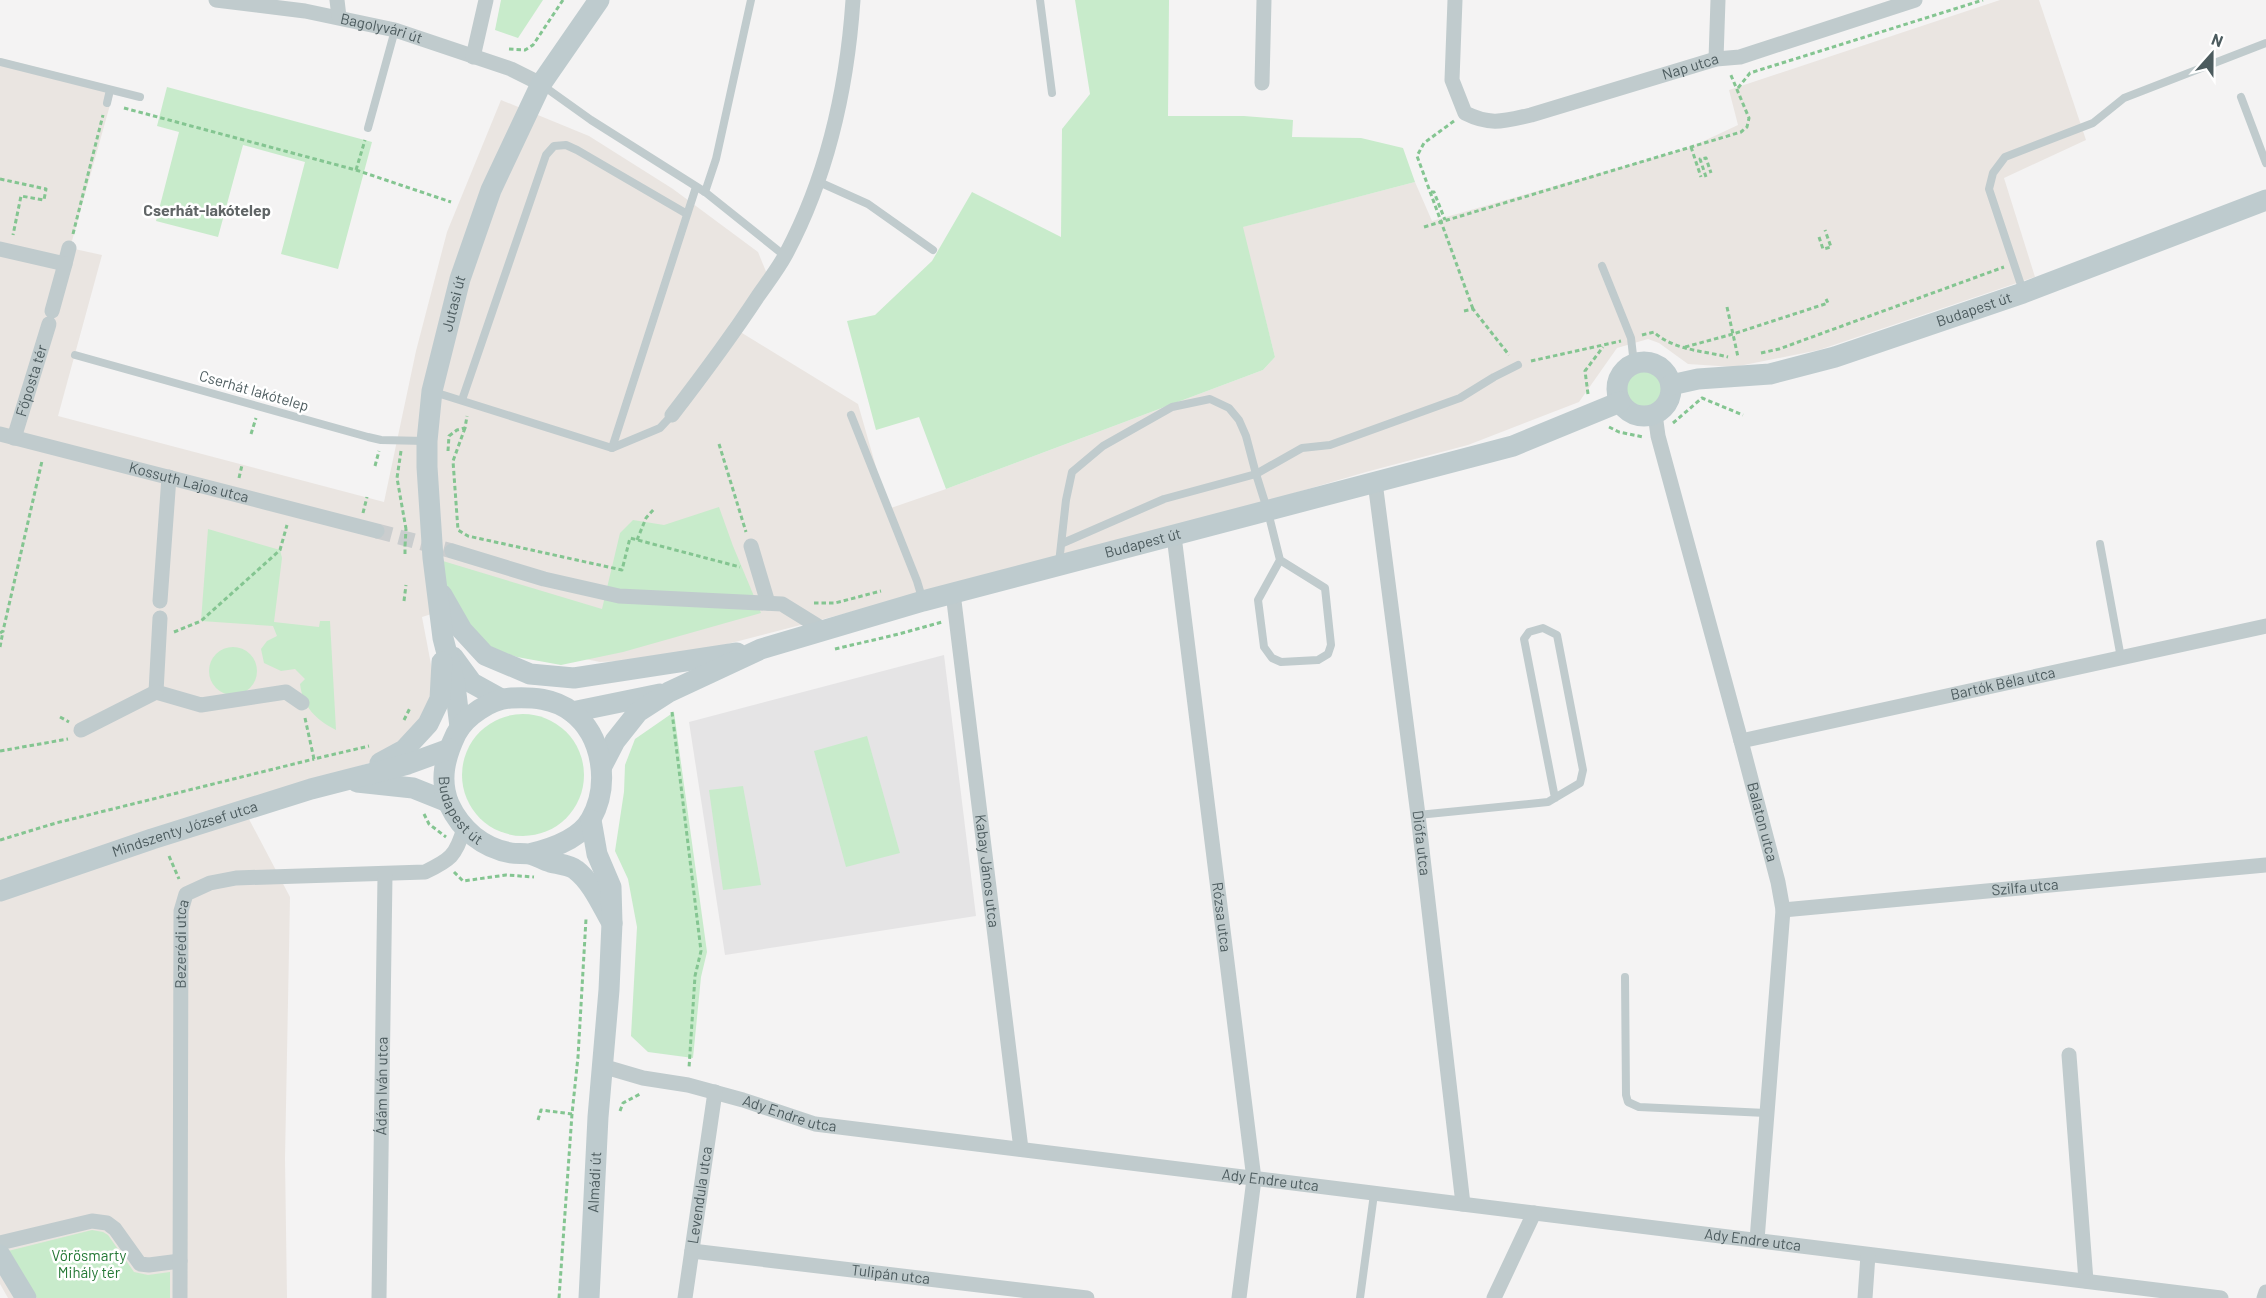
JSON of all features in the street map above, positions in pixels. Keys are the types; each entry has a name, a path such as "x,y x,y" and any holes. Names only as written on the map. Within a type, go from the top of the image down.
{"main road":[{"name":"Jutasi út","path":"459,727 454,685 443,638 428,497 427,441 432,391 460,279 495,180 541,84 599,0"},
{"name":"Budapest út","path":"1671,385 1698,379 1770,374 1835,357 2023,293 2266,200"},
{"path":"1644,362 1662,369 1671,385 1664,419 1631,413 1620,402 1617,391 1619,380 1625,370 1634,364 1644,362"},
{"name":"Budapest út","path":"602,766 615,741 638,712 669,692 761,649 923,601 1513,446 1620,402"},
{"path":"438,588 462,630 485,655 530,674 574,678 761,649"},
{"name":"Jutasi út","path":"443,638 459,668 472,683 501,699"},
{"path":"348,780 404,750 428,724 440,699 443,638"},
{"name":"Budapest út","path":"572,712 669,692"},
{"name":"Budapest út","path":"534,697 558,704 572,712 594,737 602,766 600,792 591,820 572,837 552,849 529,854 513,854 461,838 448,802 443,774 445,760 459,727 489,704 501,699 534,697"},
{"name":"Mindszenty József utca","path":"0,891 310,789 408,764 449,749"},
{"name":"Mindszenty József utca","path":"348,780 413,789 448,802"},
{"path":"591,820 597,854 612,887 612,923 602,1066"},
{"path":"529,854 575,869 612,923"},
{"name":"Mindszenty József utca","path":"0,884 23,882"},
{"name":"Almádi út","path":"589,1298 602,1066"},
{"path":"0,1255 26,1298"}],"street":[{"name":"Bagolyvári út","path":"216,0 339,17 395,30 511,69 541,84"},
{"path":"337,0 339,17"},
{"path":"473,57 486,0"},
{"path":"672,415 726,344 785,256 819,182 827,159 843,81 850,40 853,0"},
{"path":"1262,83 1264,0"},
{"path":"1455,0 1452,80 1465,113"},
{"path":"1716,59 1718,0"},
{"name":"Nap utca","path":"1465,113 1481,122 1503,121 1531,115 1716,59 1740,57 1916,0"},
{"path":"0,249 65,264 69,248"},
{"name":"Főposta tér","path":"7,436 51,317 65,264"},
{"name":"Balaton utca","path":"1664,419 1658,436 1741,741 1778,882 1783,910 1757,1240"},
{"name":"Kossuth Lajos utca","path":"7,436 377,531"},
{"path":"160,601 169,477"},
{"name":"Diófa utca","path":"1375,482 1418,815 1463,1204"},
{"name":"Rózsa utca","path":"1174,536 1254,1179 1239,1298"},
{"path":"751,546 768,603"},
{"path":"452,550 544,579 619,596 782,604 824,630"},
{"name":"Kabay János utca","path":"953,593 1021,1149"},
{"path":"156,692 160,618"},
{"name":"Bartók Béla utca","path":"1741,741 2266,626"},
{"path":"81,730 156,692 201,705 286,692 302,703"},
{"name":"Bezerédi utca","path":"180,1298 181,911 186,894 210,883 236,878 425,872 445,862 461,838"},
{"name":"Szilfa utca","path":"1783,910 2266,865"},
{"name":"Ádám Iván utca","path":"379,1298 386,875"},
{"path":"2069,1054 2086,1281"},
{"name":"Ady Endre utca","path":"602,1066 643,1078 715,1092 815,1124 2221,1298"},
{"name":"Levendula utca","path":"685,1298 715,1092"},
{"path":"1494,1298 1534,1213"},
{"path":"0,1244 92,1221 107,1223 115,1229 140,1264 180,1261"},
{"name":"Tulipán utca","path":"692,1251 1087,1298"},
{"path":"1865,1298 1868,1255"},
{"path":"2264,1298 2266,1292"}],"lane":[{"path":"705,192 716,159 751,0"},
{"path":"1040,0 1052,93"},
{"path":"368,128 395,30"},
{"path":"2023,293 1989,189 1993,172 2005,157 2093,123 2124,98 2266,43"},
{"path":"0,62 140,97"},
{"path":"541,84 591,120 705,192 785,256"},
{"path":"106,103 110,90"},
{"path":"2241,97 2266,163"},
{"path":"466,401 546,155 554,146 566,145 577,150 687,214"},
{"path":"819,182 868,204 933,250"},
{"path":"612,448 696,187"},
{"path":"1602,266 1631,338 1634,364"},
{"name":"Cserhát lakótelep","path":"75,355 368,437 427,441"},
{"path":"1063,543 1164,499 1256,474 1302,448 1330,445 1460,398 1494,377 1518,366"},
{"path":"432,391 612,448 660,428 672,415"},
{"path":"1059,567 1066,500 1072,472 1103,446 1172,407 1210,399 1229,408 1239,420 1246,436 1280,560 1258,600 1264,647 1272,658 1281,662 1318,660 1328,654 1331,645 1325,588 1280,560"},
{"path":"851,415 923,601"},
{"path":"2100,544 2121,658"},
{"path":"1418,815 1548,802 1555,798 1580,783 1583,770 1557,635 1544,628 1529,632 1524,639 1555,798"},
{"path":"1625,976 1626,1095 1628,1102 1639,1107 1766,1113"},
{"path":"1360,1298 1374,1194"}],"path":[{"path":"477,40 511,50 525,50 533,45 563,0"},
{"path":"1424,227 1741,132 1747,127 1749,118 1738,88 1750,73 1983,0"},
{"path":"69,248 106,103 356,170 451,202"},
{"path":"1465,113 1424,143 1417,156 1443,221 1473,309 1518,366"},
{"path":"356,170 368,128"},
{"path":"1691,147 1701,177"},
{"path":"1706,177 1700,159 1706,158 1711,173"},
{"path":"0,179 46,189 44,200 21,196 14,231"},
{"path":"1819,237 1823,249 1831,247 1825,230"},
{"path":"1759,354 1779,350 2014,264"},
{"path":"1684,347 1733,334 1828,303 1826,299"},
{"path":"1546,356 1604,346 1654,332 1661,339 1684,347 1738,359 1727,307"},
{"path":"1464,311 1473,309"},
{"path":"1588,399 1585,371 1604,346"},
{"path":"1664,419 1702,398 1743,415"},
{"path":"466,401 465,428 453,461 458,530 468,536 622,570 630,538 759,572"},
{"path":"251,434 259,407"},
{"path":"1608,426 1619,432 1647,438"},
{"path":"448,456 449,436 465,428"},
{"path":"403,441 396,478 406,529 405,554"},
{"path":"719,444 751,546"},
{"path":"0,647 1,632 46,446"},
{"path":"637,540 646,518 654,508"},
{"path":"158,639 201,621 280,550 292,509"},
{"path":"404,601 406,585"},
{"path":"830,650 956,619"},
{"path":"669,692 701,951 695,976 688,1085"},
{"path":"302,703 315,759"},
{"path":"0,751 67,739 81,730"},
{"path":"0,840 56,823 343,751 376,745"},
{"path":"419,805 429,824 461,838"},
{"path":"169,856 186,894"},
{"path":"445,862 463,881 506,875 535,877"},
{"path":"559,1298 587,926 585,915"},
{"path":"616,1118 623,1103 640,1095"},
{"path":"538,1120 541,1110 572,1114"}],"shaded area":[{"path":"2000,0 2039,0 2086,140 2004,178 2035,277 1819,350 1734,367 1688,364 1659,343 1648,339 1617,348 1579,402 1468,445 1366,472 1175,528 700,651 644,660 600,662 552,652 476,600 422,617 437,696 426,721 386,758 240,802 290,897 285,1159 287,1298 8,1298 0,1284 0,58 115,87 70,248 102,255 58,416 384,502 416,351 447,232 501,100 589,136 673,189 758,252 767,274 729,325 858,404 888,509 1263,370 1275,357 1242,227 1415,182 1432,221 1691,147 1738,125 1729,90"},
{"path":"944,655 976,916 725,955 689,722"}],"green space":[{"path":"501,0 543,0 518,38 495,30"},
{"path":"1075,0 1169,0 1168,116 1244,116 1293,120 1292,137 1361,138 1403,148 1415,182 1243,227 1275,357 1263,370 946,489 919,417 876,430 847,321 875,315 932,261 972,192 1061,237 1062,129 1090,94"},
{"path":"167,87 372,142 338,269 281,254 305,162 243,145 218,237 156,221 179,132 157,126"},
{"path":"1644,363 1654,365 1663,371 1669,380 1671,390 1669,400 1663,409 1654,415 1644,417 1634,415 1625,409 1619,400 1617,390 1619,380 1625,371 1634,365"},
{"path":"719,507 761,613 623,652 561,665 517,657 473,642 433,558 602,609 620,533 633,520 664,525"},
{"path":"208,529 280,550 282,558 274,622 319,627 320,621 330,621 336,730 322,722 307,706 300,684 305,679 295,669 281,671 264,663 261,649 267,641 277,636 273,626 201,621"},
{"path":"228,647 238,647 250,654 257,666 257,676 250,688 238,695 228,695 213,684 209,676 209,666 220,651"},
{"path":"674,712 707,952 701,977 693,1058 648,1052 631,1036 637,927 628,879 615,851 624,792 625,765 635,739"},
{"path":"523,714 547,718 566,732 580,751 584,775 580,799 566,818 547,832 523,836 499,832 480,818 466,799 462,775 466,751 480,732 499,718"},
{"path":"867,736 900,853 846,867 814,751"},
{"path":"743,786 761,885 723,890 709,790"},
{"name":"Vörösmarty Mihály tér","path":"92,1230 108,1235 134,1272 148,1275 170,1272 170,1298 37,1298 8,1251"}],"tunnel":[{"path":"377,531 452,551"}],"district":[{"name":"Cserhát-lakótelep","path":"207,210"}]}
